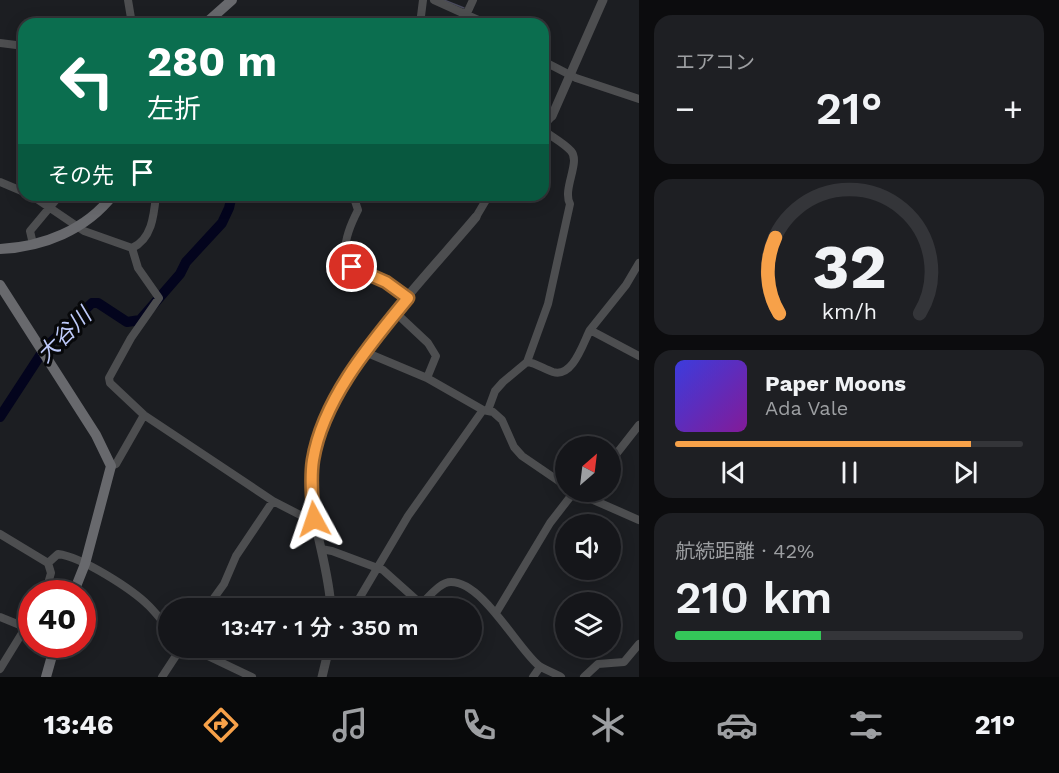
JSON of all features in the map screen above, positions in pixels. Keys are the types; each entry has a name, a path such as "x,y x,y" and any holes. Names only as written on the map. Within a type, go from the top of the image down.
{"main road":[{"path":"214,18 232,0"},
{"path":"0,249 55,238 77,227 106,201"},
{"path":"0,285 107,454 111,466 79,580"},
{"path":"46,677 51,658"}],"street":[{"path":"128,0 131,18"},
{"path":"421,18 423,0"},
{"path":"434,0 476,18"},
{"path":"467,13 473,0"},
{"path":"549,120 572,76 603,0"},
{"path":"0,43 18,45"},
{"path":"549,64 572,76 639,99"},
{"path":"359,598 408,516 485,410 495,391 526,362 548,304 570,204 567,197 574,157 571,151 549,133"},
{"path":"0,182 18,190"},
{"path":"41,201 77,227 132,248 143,242 149,233 155,201"},
{"path":"33,244 30,231 56,201"},
{"path":"354,201 358,210 348,233 345,255 349,264 386,282 408,298"},
{"path":"329,598 314,519 311,479 318,439 348,377 364,352 476,216 485,201"},
{"path":"132,248 138,268 159,298 131,338 109,378 110,383 144,415 273,501 304,518 314,519"},
{"path":"526,362 556,373 564,373 572,366 590,330 626,285 639,264"},
{"path":"396,313 428,343 436,356 427,378"},
{"path":"590,330 639,356"},
{"path":"364,352 427,378 502,420 514,447 522,456 555,478"},
{"path":"111,466 116,464 144,415"},
{"path":"621,448 639,425"},
{"path":"214,598 224,584 236,555 273,501"},
{"path":"496,613 550,523 566,502"},
{"path":"602,502 639,520"},
{"path":"0,534 48,563 51,573 49,580"},
{"path":"321,549 377,568 421,604 441,585 449,582 473,592 496,613 509,633 540,667 550,669 561,677"},
{"path":"48,563 58,554 68,555 149,605 158,616"},
{"path":"0,617 18,624"},
{"path":"0,669 18,644"},
{"path":"584,677 598,664 624,662 639,644"},
{"path":"162,677 174,658"},
{"path":"212,658 252,677"},
{"path":"322,677 327,658"},
{"path":"533,677 540,667"}],"waterway":[{"path":"444,0 464,8"},
{"name":"大谷川","path":"0,417 45,348 92,303 98,303 127,322 140,320 180,274 186,262 222,223 231,201"}],"route":[{"path":"314,519 311,479 318,439 348,377 372,342 408,298 386,282 352,267"}]}
